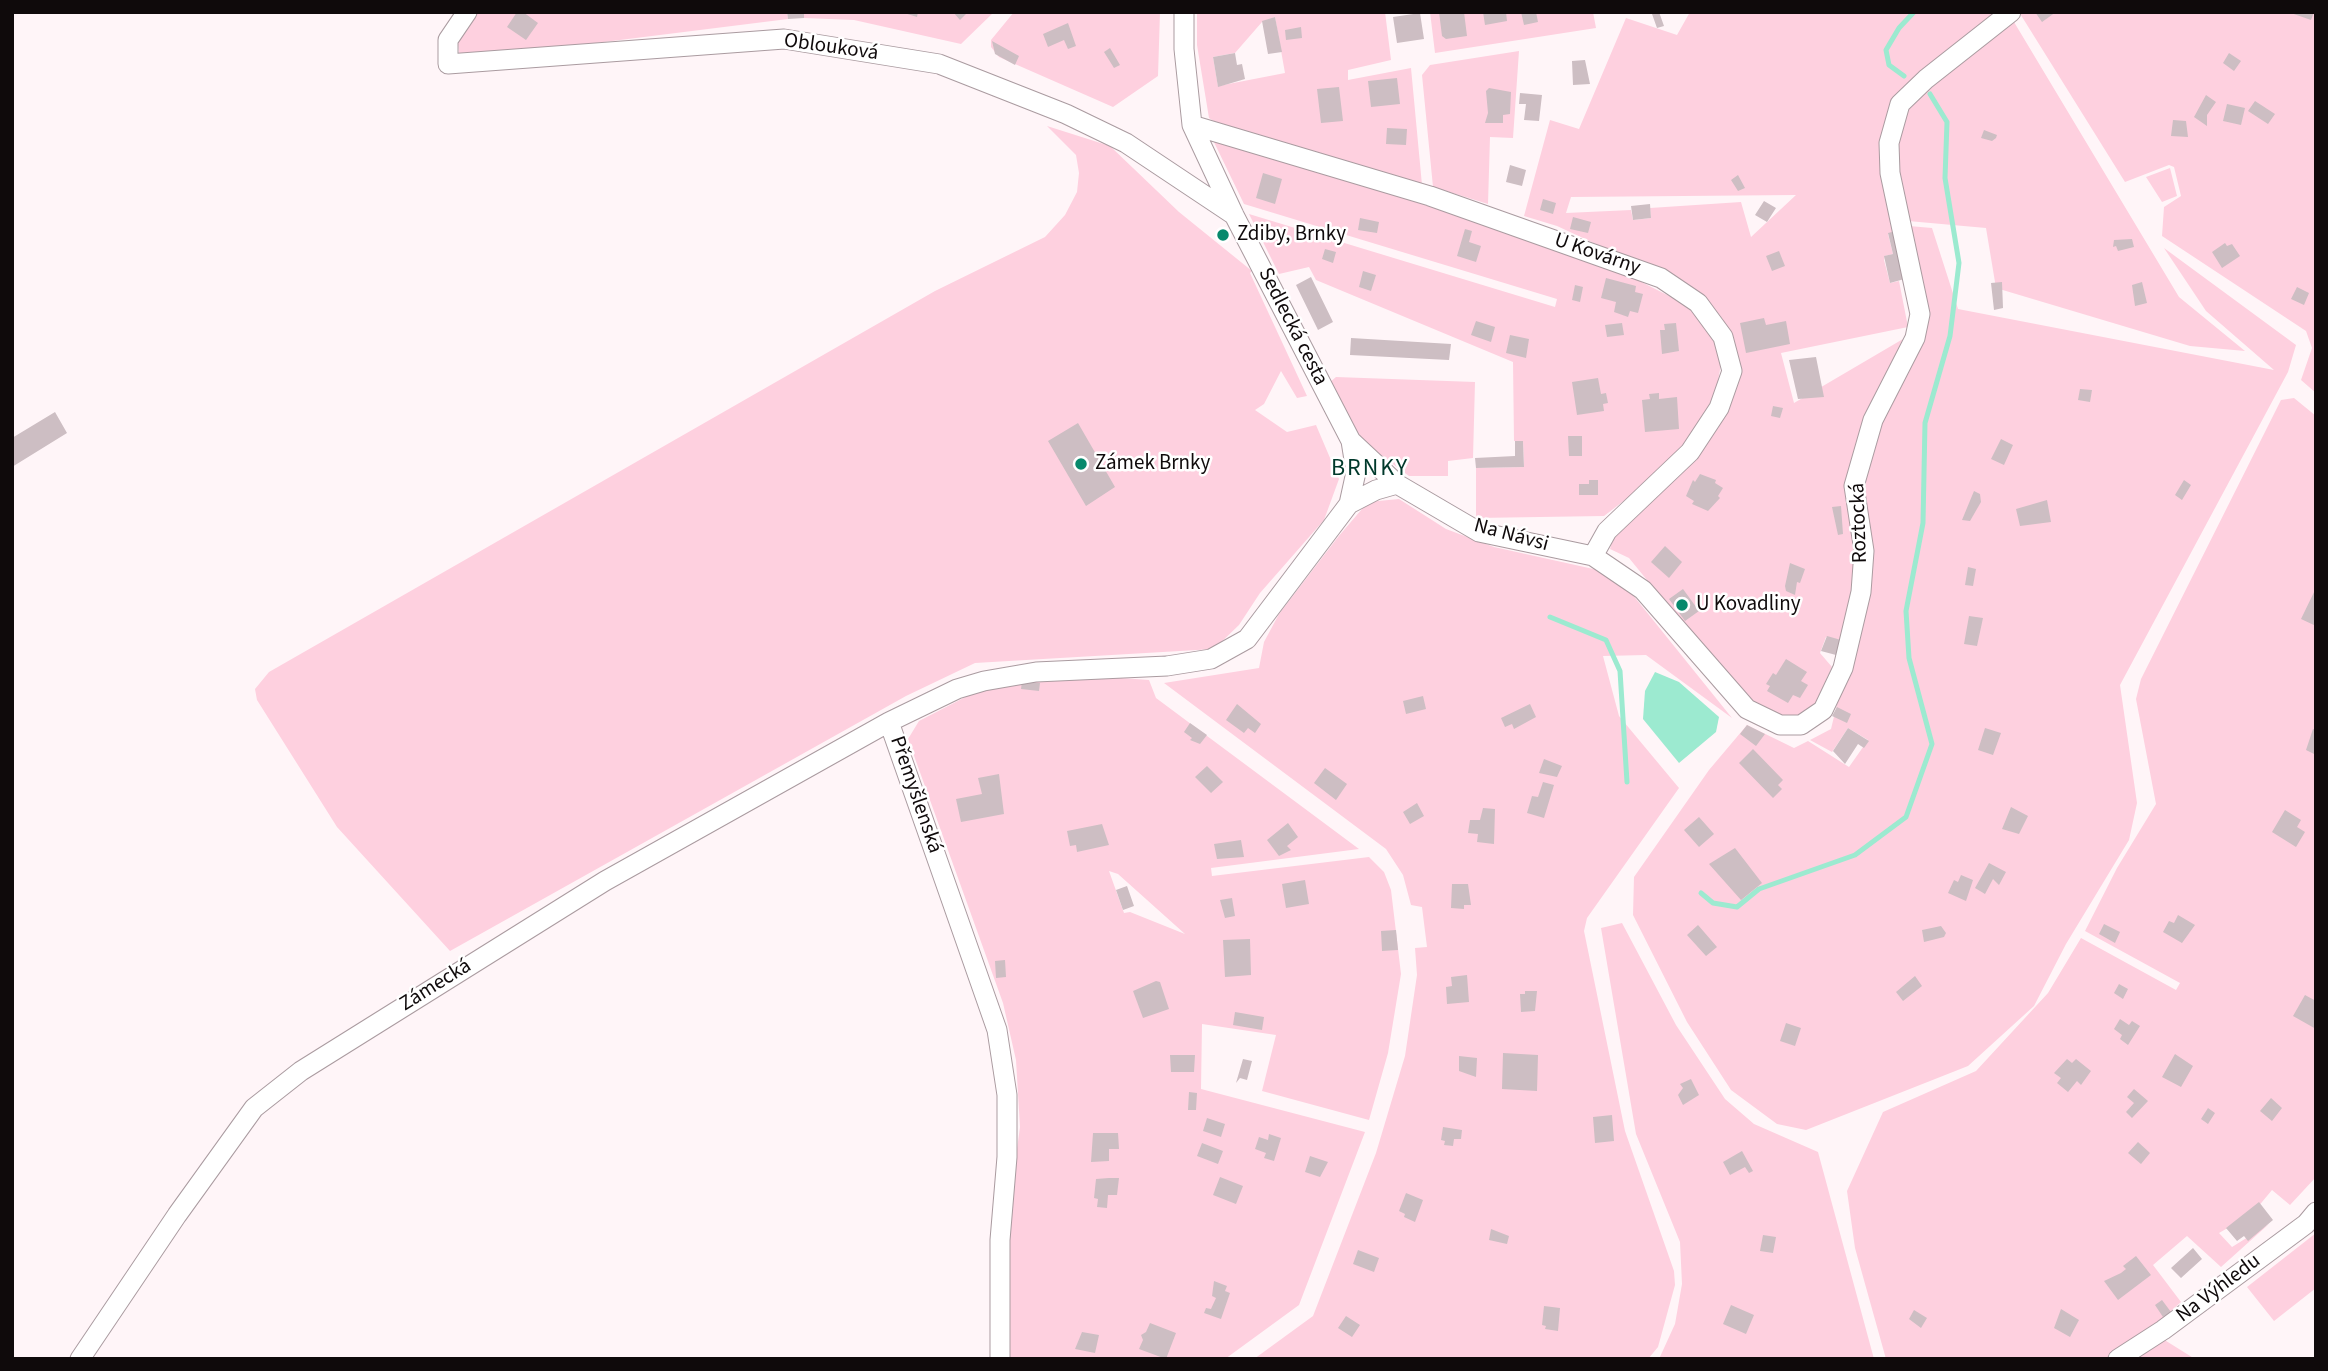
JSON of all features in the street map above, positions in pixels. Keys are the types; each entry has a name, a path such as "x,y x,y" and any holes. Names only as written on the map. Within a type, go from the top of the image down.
{"street":[{"name":"Oblouková","path":"467,12 448,40 448,64 784,39 939,64 1066,114 1126,143 1234,215"},
{"name":"Sedlecká cesta","path":"1184,12 1184,49 1192,125 1234,215 1351,441"},
{"name":"Roztocká","path":"1592,556 1643,590 1747,709 1780,725 1801,725 1823,710 1843,668 1861,592 1864,551 1854,486 1873,420 1916,338 1920,314 1890,173 1889,143 1900,104 1926,79 2011,12"},
{"name":"U Kovárny","path":"1192,125 1430,196 1661,278 1698,303 1723,337 1732,372 1719,408 1690,452 1607,531 1592,556"},
{"name":"Na Návsi","path":"1351,441 1397,484 1479,532 1592,556"},
{"path":"1349,504 1356,472 1351,441"},
{"path":"1349,504 1376,489 1397,484"},
{"name":"Přemyšlenská","path":"1000,1359 1000,1240 1007,1157 1007,1096 997,1030 889,722 957,689 984,681 1036,672 1167,666 1211,659 1247,639 1349,504"},
{"name":"Zámecká","path":"80,1359 254,1108 301,1071 605,881 889,722"},
{"name":"Na Výhledu","path":"2118,1359 2207,1298 2306,1224 2316,1212"}],"shaded area":[{"path":"476,12 787,12 788,19 460,60 457,36"},
{"path":"804,12 994,12 961,44 854,20 804,18"},
{"path":"1014,12 1160,12 1158,76 1113,107 999,57 991,47 991,40"},
{"path":"1197,12 1385,12 1391,60 1348,70 1348,80 1411,68 1422,185 1218,124 1209,118 1197,45","holes":["1275,17 1285,73 1218,86 1213,57 1235,53 1262,22"]},
{"path":"1430,12 1593,12 1596,28 1435,53"},
{"path":"1690,12 2008,12 2179,297 2245,351 2190,346 1996,288 1986,228 1908,221 1896,232 1888,234 1893,254 1885,256 1884,260 1890,283 1899,281 1908,327 1781,353 1794,403 1903,339 1868,415 1858,574 1840,640 1826,637 1820,653 1832,667 1813,709 1786,723 1749,705 1629,558 1610,549 1613,537 1716,428 1729,333 1722,318 1700,292 1557,226 1524,216 1550,120 1579,129 1626,18 1677,35","holes":["1796,195 1751,237 1741,202 1650,208 1651,218 1633,220 1631,210 1566,213 1571,197"]},
{"path":"2019,12 2316,12 2316,393 2301,380 2312,348 2306,331 2162,236 2164,207 2181,196 2174,167 2169,165 2125,182"},
{"path":"1519,51 1513,138 1490,137 1488,204 1433,187 1422,75 1430,65"},
{"path":"1047,126 1110,146 1179,212 1252,271 1250,273 1307,396 1297,398 1281,371 1264,404 1255,410 1287,432 1316,425 1339,479 1324,520 1260,593 1239,625 1214,649 975,663 906,696 450,951 337,827 257,700 255,689 269,672 935,291 1045,237 1065,215 1077,192 1079,173 1076,155"},
{"path":"1212,138 1568,245 1695,309 1712,328 1721,364 1716,393 1696,434 1643,486 1604,516 1476,518 1476,468 1524,467 1523,441 1514,441 1513,362 1316,280 1309,267 1279,274 1249,214 1555,307 1557,299 1244,204"},
{"path":"2170,168 2177,196 2162,202 2146,177"},
{"path":"1909,226 1932,228 1958,309 2274,370 2206,311 2164,248 2296,345 2288,372 2120,685 2137,803 2129,840 2066,944 2034,1006 1968,1066 1806,1130 1777,1124 1731,1090 1687,1022 1633,915 1634,877 1709,770 1747,725 1794,748 1808,741 1849,767 1868,740 1848,728 1832,752 1810,740 1831,729 1852,642 1859,485 1887,408 1925,332"},
{"path":"1336,377 1475,382 1473,458 1448,461 1448,476 1409,476 1359,439 1329,383"},
{"path":"2294,398 2316,416 2316,1177 2290,1205 2272,1190 2252,1214 2219,1233 2232,1247 2269,1224 2221,1267 2187,1236 2153,1265 2181,1302 2128,1349 2105,1359 1886,1359 1855,1248 1847,1191 1883,1112 1976,1071 2048,993 2081,938 2176,990 2180,983 2085,931 2117,868 2156,804 2136,699 2141,679 2281,400"},
{"path":"1399,499 1446,529 1494,547 1616,574 1732,718 1646,655 1603,656 1619,716 1679,788 1587,918 1584,931 1625,1131 1674,1271 1675,1285 1658,1347 1648,1359 1254,1359 1313,1316 1376,1153 1405,1056 1417,975 1415,948 1427,947 1422,907 1411,905 1403,875 1386,849 1164,683 1259,668 1264,642 1279,614 1338,537 1368,502"},
{"path":"1655,672 1679,682 1719,717 1716,732 1679,763 1643,719 1645,691"},
{"path":"1080,675 1149,680 1156,698 1359,849 1211,868 1212,876 1369,857 1384,872 1391,890 1401,974 1388,1053 1369,1120 1262,1091 1276,1035 1202,1024 1201,1089 1365,1132 1299,1305 1225,1359 1007,1359 1007,1223 1020,1127 1016,1060 1003,1003 908,739 919,721 977,691","holes":["1109,871 1118,874 1185,934 1130,912 1124,913"]},
{"path":"1622,923 1676,1025 1725,1099 1754,1124 1818,1152 1874,1359 1659,1359 1675,1324 1682,1284 1680,1242 1636,1134 1601,928"},
{"path":"2316,1233 2316,1288 2274,1321 2247,1287"},
{"path":"2163,1339 2195,1359 2132,1359"}],"building":[{"path":"517,12 523,12 538,23 526,40 507,27"},
{"path":"787,12 804,12 804,18 788,19"},
{"path":"901,12 918,12 917,17"},
{"path":"953,12 968,12 960,20"},
{"path":"1439,12 1464,12 1467,36 1446,39 1442,36"},
{"path":"1483,12 1506,12 1507,21 1485,25"},
{"path":"1521,12 1536,12 1538,22 1524,25"},
{"path":"1659,12 1664,26 1657,28 1652,14"},
{"path":"2035,12 2056,12 2042,22"},
{"path":"2288,12 2314,12 2311,20"},
{"path":"1420,13 1424,39 1397,43 1393,17"},
{"path":"1275,17 1282,52 1268,54 1262,21"},
{"path":"1068,23 1076,46 1068,49 1064,40 1048,47 1043,34"},
{"path":"1301,27 1302,38 1286,40 1285,30"},
{"path":"992,41 1019,56 1015,65 995,54"},
{"path":"1110,48 1120,65 1114,68 1104,52"},
{"path":"1235,53 1237,65 1242,64 1245,79 1218,87 1213,57"},
{"path":"2229,53 2241,61 2234,71 2223,63"},
{"path":"1585,60 1590,84 1573,85 1572,61"},
{"path":"1397,78 1400,104 1371,107 1368,81"},
{"path":"1339,87 1343,121 1321,123 1317,89"},
{"path":"1489,88 1511,92 1510,114 1503,115 1503,123 1485,123 1488,113 1486,91"},
{"path":"1520,93 1542,95 1539,121 1524,120 1526,104 1519,104"},
{"path":"2206,95 2216,102 2207,115 2207,126 2194,117"},
{"path":"2255,101 2275,114 2268,124 2248,111"},
{"path":"2227,104 2245,108 2241,125 2223,121"},
{"path":"2173,120 2186,121 2188,137 2171,136"},
{"path":"1387,128 1407,129 1406,145 1386,144"},
{"path":"1984,130 1997,135 1996,138 1992,141 1981,138"},
{"path":"1510,165 1526,170 1522,186 1506,182"},
{"path":"1263,173 1282,179 1275,204 1256,198"},
{"path":"1738,175 1745,188 1738,191 1731,180"},
{"path":"1543,199 1556,203 1553,214 1540,210"},
{"path":"1764,201 1776,208 1767,222 1755,215"},
{"path":"1650,204 1651,218 1633,220 1631,206"},
{"path":"1573,217 1591,222 1588,233 1570,229"},
{"path":"1360,218 1379,222 1377,233 1358,230"},
{"path":"1465,229 1472,231 1469,242 1481,246 1476,262 1457,256"},
{"path":"1896,231 1908,278 1890,283 1884,256 1893,254 1888,233"},
{"path":"2132,239 2134,247 2118,251 2116,246 2113,247 2114,240"},
{"path":"2225,243 2227,246 2232,244 2240,256 2222,268 2212,252"},
{"path":"1325,249 1336,252 1333,263 1322,259"},
{"path":"1779,251 1785,266 1772,271 1766,256"},
{"path":"1363,271 1376,275 1371,291 1359,287"},
{"path":"1311,277 1333,322 1318,330 1296,285"},
{"path":"1606,278 1636,286 1635,292 1643,294 1638,313 1630,311 1628,317 1614,312 1616,302 1601,298"},
{"path":"2002,282 2003,308 1994,310 1991,283"},
{"path":"2142,282 2147,303 2135,306 2132,285"},
{"path":"1575,285 1583,287 1580,302 1572,300"},
{"path":"2297,287 2309,293 2304,305 2291,299"},
{"path":"1764,318 1766,325 1786,321 1790,344 1746,353 1740,323"},
{"path":"1476,321 1495,327 1491,342 1471,335"},
{"path":"1622,323 1624,335 1607,337 1605,325"},
{"path":"1676,323 1679,351 1662,354 1660,330 1665,330 1664,324"},
{"path":"1510,335 1529,339 1526,358 1506,353"},
{"path":"1351,338 1451,344 1449,360 1350,355"},
{"path":"1816,357 1824,397 1798,399 1789,360"},
{"path":"1598,378 1601,394 1606,393 1608,403 1603,404 1604,411 1577,415 1572,382"},
{"path":"2080,389 2092,390 2090,402 2078,400"},
{"path":"1659,393 1659,399 1677,397 1679,429 1645,432 1642,400 1650,399 1649,394"},
{"path":"1773,406 1783,408 1780,418 1771,416"},
{"path":"55,412 67,433 12,467 12,438"},
{"name":"Zámek Brnky","path":"1078,423 1115,487 1086,506 1048,441"},
{"path":"1568,436 1582,436 1582,456 1569,456"},
{"path":"2001,439 2013,445 2004,465 1991,459"},
{"path":"1515,441 1523,441 1524,467 1476,468 1475,458 1515,456"},
{"path":"1700,474 1716,480 1715,483 1723,488 1718,496 1720,498 1708,511 1692,504 1694,501 1686,496 1693,480 1695,482"},
{"path":"1589,480 1598,480 1598,495 1579,495 1579,484 1589,484"},
{"path":"2184,480 2191,485 2182,500 2175,495"},
{"path":"1974,491 1980,494 1981,502 1970,521 1962,520"},
{"path":"2047,500 2051,522 2020,526 2016,509"},
{"path":"1841,506 1843,534 1838,535 1832,507"},
{"path":"1665,546 1682,562 1669,578 1651,562"},
{"path":"1790,563 1805,569 1800,583 1797,582 1795,595 1786,591 1785,586"},
{"path":"1968,567 1976,569 1973,586 1965,585"},
{"path":"2316,588 2316,626 2301,619"},
{"path":"1683,589 1699,611 1685,621 1669,599"},
{"path":"1969,616 1983,618 1977,646 1964,644"},
{"path":"1827,636 1841,640 1836,655 1821,651"},
{"path":"1786,659 1807,672 1801,681 1808,685 1800,698 1793,695 1788,703 1767,691 1770,686 1766,684 1773,673 1776,675"},
{"path":"1022,681 1040,683 1039,691 1021,689"},
{"path":"1423,696 1426,709 1406,714 1403,701"},
{"path":"1237,704 1261,724 1255,733 1248,728 1244,733 1226,720"},
{"path":"1530,704 1536,717 1514,729 1512,724 1505,727 1501,718"},
{"path":"1837,707 1851,714 1847,723 1832,716"},
{"path":"1190,723 1207,735 1200,744 1190,740 1192,738 1184,732"},
{"path":"1747,725 1765,734 1756,746 1740,734"},
{"path":"1848,728 1869,741 1864,748 1858,744 1845,764 1833,751"},
{"path":"1985,728 2001,733 1993,755 1978,750"},
{"path":"2313,729 2316,730 2316,755 2306,750"},
{"path":"1753,749 1783,780 1778,785 1782,789 1773,798 1739,763"},
{"path":"1544,759 1562,766 1557,777 1539,773"},
{"path":"1207,766 1223,782 1211,793 1195,777"},
{"path":"1325,768 1347,784 1336,800 1314,783"},
{"path":"999,774 1004,814 961,822 956,799 982,794 978,778"},
{"path":"1543,782 1554,785 1544,818 1527,813 1532,796 1538,797"},
{"path":"1417,803 1424,816 1410,824 1403,812"},
{"path":"2011,807 2028,816 2019,834 2002,829"},
{"path":"1483,808 1495,809 1494,844 1477,842 1478,834 1468,833 1470,820 1480,820"},
{"path":"2285,810 2301,820 2297,827 2305,832 2296,847 2272,832"},
{"path":"1699,817 1714,834 1699,847 1684,830"},
{"path":"1288,823 1298,837 1287,846 1291,850 1279,856 1267,840"},
{"path":"1102,824 1109,845 1077,852 1076,845 1070,846 1067,831"},
{"path":"1241,840 1244,857 1217,859 1214,844"},
{"path":"1735,848 1762,883 1741,900 1709,864"},
{"path":"1989,863 2006,872 1999,885 1993,879 1985,894 1975,888"},
{"path":"1961,875 1973,880 1966,901 1948,893 1954,880 1958,882"},
{"path":"1305,880 1309,904 1286,908 1282,884"},
{"path":"1452,884 1468,884 1471,905 1464,905 1464,909 1451,908"},
{"path":"1127,886 1134,906 1123,910 1116,890"},
{"path":"1232,898 1235,916 1225,918 1220,900"},
{"path":"2178,915 2195,925 2182,943 2163,932 2169,921 2174,923"},
{"path":"2104,924 2120,932 2115,943 2099,934"},
{"path":"1698,925 1717,947 1706,956 1687,935"},
{"path":"1941,926 1946,933 1944,937 1924,942 1922,930"},
{"path":"1396,930 1398,950 1382,951 1381,931"},
{"path":"1250,939 1251,975 1225,977 1223,940"},
{"path":"1005,960 1006,977 996,978 995,961"},
{"path":"1467,975 1469,1002 1447,1004 1446,987 1452,986 1451,977"},
{"path":"1915,976 1922,986 1903,1001 1896,992"},
{"path":"1156,981 1160,982 1169,1009 1143,1018 1133,991"},
{"path":"2119,984 2128,989 2123,999 2114,993"},
{"path":"1525,991 1537,991 1535,1011 1521,1012 1520,994 1525,994"},
{"path":"2305,995 2316,1001 2316,1029 2293,1016"},
{"path":"1235,1012 1264,1017 1262,1030 1233,1025"},
{"path":"2120,1019 2129,1025 2132,1021 2140,1026 2128,1045 2114,1029"},
{"path":"1786,1023 1801,1028 1795,1046 1780,1041"},
{"path":"1503,1053 1538,1055 1537,1091 1502,1089"},
{"path":"2175,1054 2193,1066 2181,1087 2162,1077"},
{"path":"1170,1055 1195,1055 1194,1072 1171,1072"},
{"path":"1459,1056 1477,1058 1476,1077 1459,1071"},
{"path":"1243,1059 1252,1061 1247,1080 1240,1078 1236,1083"},
{"path":"2067,1059 2072,1063 2076,1059 2091,1071 2081,1085 2077,1081 2068,1092 2057,1083 2061,1078 2054,1073"},
{"path":"1691,1079 1699,1095 1683,1105 1678,1095 1683,1088 1680,1084"},
{"path":"2134,1089 2148,1101 2132,1118 2126,1112 2134,1103 2127,1097"},
{"path":"1189,1092 1197,1093 1196,1110 1188,1110"},
{"path":"2271,1098 2282,1108 2272,1121 2260,1111"},
{"path":"2208,1108 2215,1113 2208,1124 2201,1119"},
{"path":"1612,1115 1614,1141 1595,1143 1593,1117"},
{"path":"1207,1118 1225,1124 1221,1137 1203,1131"},
{"path":"1443,1127 1462,1130 1461,1139 1454,1139 1453,1146 1444,1145 1445,1141 1441,1140"},
{"path":"1093,1133 1118,1133 1119,1149 1109,1149 1109,1161 1091,1162"},
{"path":"1269,1134 1281,1138 1274,1161 1264,1158 1266,1153 1255,1149 1259,1137 1268,1140"},
{"path":"2138,1142 2150,1153 2141,1164 2128,1153"},
{"path":"1202,1143 1223,1151 1218,1164 1197,1156"},
{"path":"1742,1151 1753,1171 1749,1173 1745,1167 1730,1175 1723,1162"},
{"path":"1310,1156 1328,1162 1320,1177 1305,1172"},
{"path":"1220,1177 1243,1186 1236,1204 1213,1195"},
{"path":"1119,1178 1117,1195 1108,1195 1107,1208 1097,1207 1098,1199 1094,1198 1096,1179"},
{"path":"1406,1193 1423,1200 1415,1222 1404,1217 1405,1214 1399,1211"},
{"path":"2259,1202 2273,1220 2248,1241 2244,1236 2237,1241 2226,1228"},
{"path":"1491,1229 1509,1236 1507,1244 1489,1240"},
{"path":"1763,1235 1776,1237 1773,1253 1760,1251"},
{"path":"2193,1248 2202,1259 2181,1278 2171,1268"},
{"path":"1358,1250 1379,1258 1374,1272 1353,1264"},
{"path":"2136,1256 2151,1275 2118,1300 2104,1281 2121,1273 2126,1269 2123,1266"},
{"path":"1214,1281 1227,1286 1225,1291 1230,1293 1221,1319 1204,1313 1206,1308 1211,1309 1216,1298 1212,1296"},
{"path":"2162,1300 2171,1312 2163,1317 2155,1305"},
{"path":"1731,1305 1754,1315 1746,1334 1723,1324"},
{"path":"1544,1306 1560,1308 1558,1331 1545,1329 1546,1326 1542,1325"},
{"path":"2061,1309 2079,1320 2070,1337 2054,1328"},
{"path":"1914,1310 1927,1318 1921,1328 1909,1319"},
{"path":"1346,1316 1360,1325 1352,1337 1338,1328"},
{"path":"1150,1323 1176,1333 1166,1359 1139,1349 1143,1340 1141,1335 1146,1332"},
{"path":"1082,1332 1099,1335 1095,1353 1075,1349"}],"waterway":[{"path":"1904,76 1889,65 1886,50 1899,28 1914,12"},
{"path":"1701,893 1713,903 1737,907 1759,889 1855,855 1906,817 1932,744 1909,658 1906,611 1923,523 1925,423 1950,336 1959,263 1945,178 1947,122 1930,94"},
{"path":"1550,617 1606,640 1620,671 1627,782"}],"place":[{"name":"Zdiby, Brnky","path":"1223,235"},
{"name":"Zámek Brnky","path":"1081,464"},
{"name":"U Kovadliny","path":"1682,605"}],"district":[{"name":"BRNKY","path":"1370,470"}]}
